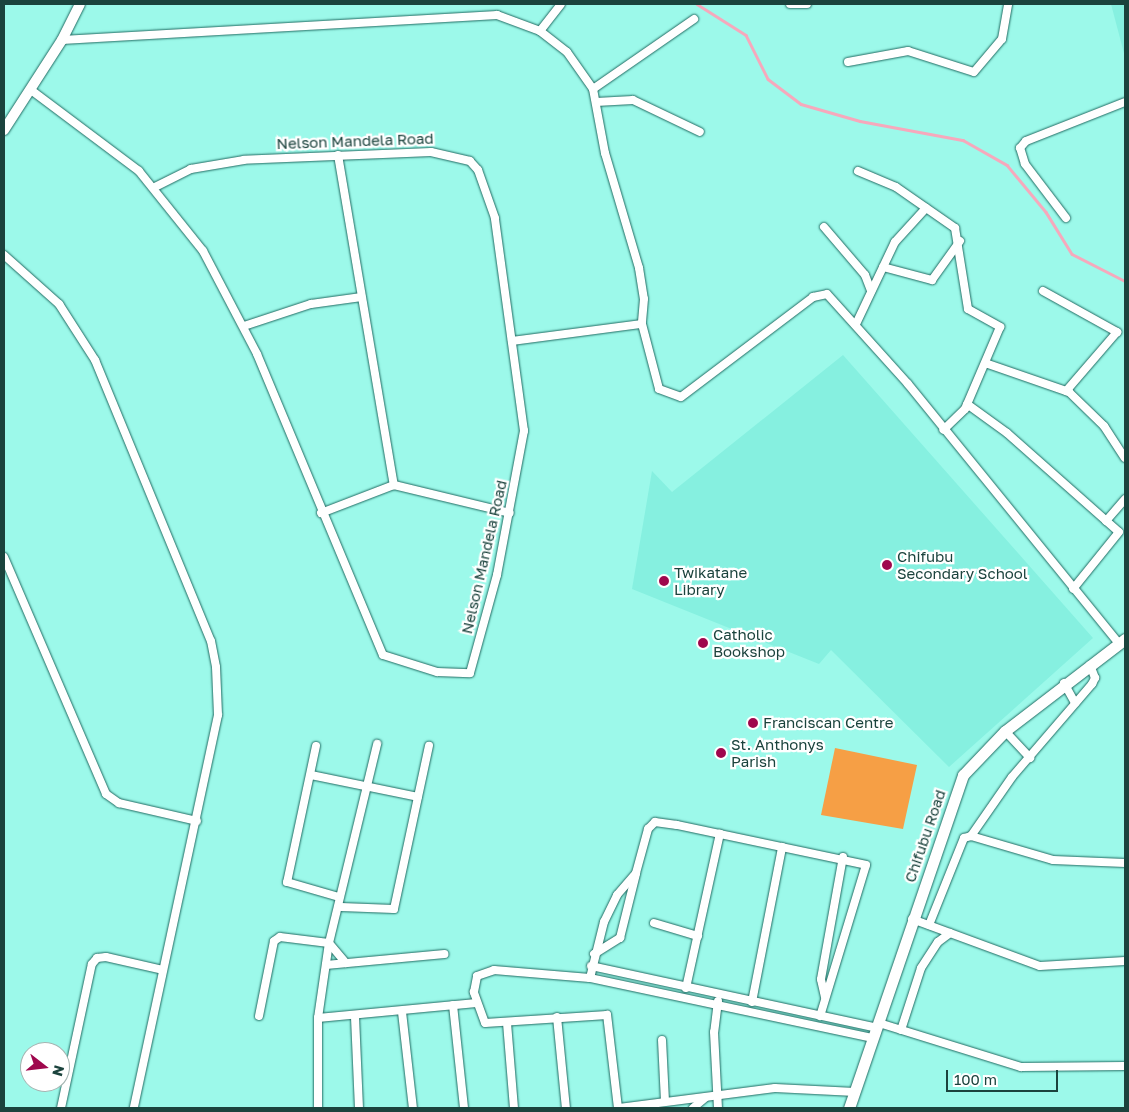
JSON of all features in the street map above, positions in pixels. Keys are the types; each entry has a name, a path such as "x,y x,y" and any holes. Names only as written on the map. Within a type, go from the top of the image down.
{"main road":[{"name":"Chifubu Road","path":"849,1108 912,919 963,775 1005,731 1064,683 1122,641"}],"street":[{"path":"4,130 62,40 80,4"},
{"path":"540,31 561,4"},
{"path":"790,4 807,4"},
{"path":"848,62 908,51 974,72 1002,39 1008,4"},
{"path":"62,40 497,14 540,31 567,52 593,88 605,153 639,268 644,299 642,324 654,380 659,389 674,397 689,392 819,294 827,294 856,324 1073,589 1122,641"},
{"path":"593,88 694,19"},
{"name":"Nelson Mandela Road","path":"30,90 109,144 155,187 203,251 244,326 321,513 383,654 411,667 457,676 474,667 510,513 524,431 495,218 478,170 470,162 432,152 338,155 214,165 191,170 155,187"},
{"path":"596,102 633,100 700,132"},
{"path":"1066,218 1025,164 1020,148 1026,142 1125,102"},
{"path":"338,155 394,485"},
{"path":"858,171 896,187 955,228 960,241 968,309 1001,330 988,364 967,404 943,430"},
{"path":"856,324 895,242 926,208"},
{"path":"824,227 865,275 871,291"},
{"path":"883,267 932,280 960,241"},
{"path":"4,255 77,326 212,641 218,716 197,821 162,970 134,1108"},
{"path":"1043,291 1125,336"},
{"path":"244,326 311,304 362,297"},
{"path":"512,341 642,324"},
{"path":"1066,390 1117,332"},
{"path":"988,364 1066,390 1104,426 1125,458"},
{"path":"967,404 1007,433 1118,532 1073,589"},
{"path":"321,513 394,485 510,513"},
{"path":"1106,522 1125,499"},
{"path":"4,557 106,794 119,803 197,821"},
{"path":"971,836 1030,758 1095,678 1090,665"},
{"path":"1064,683 1075,703"},
{"path":"1005,731 1030,758"},
{"path":"318,1108 318,1018 329,943 341,907 339,897 364,786 377,744"},
{"path":"316,746 287,882 339,897"},
{"path":"341,907 394,909 428,746"},
{"path":"311,775 418,797"},
{"path":"594,954 620,938 648,829 655,822 863,862 866,871 820,1016"},
{"path":"686,988 720,834"},
{"path":"929,926 953,858 964,838 971,836 1032,857 1125,863"},
{"path":"752,1002 782,847"},
{"path":"825,997 821,979 843,857"},
{"path":"590,978 594,954 609,909 636,873"},
{"path":"912,919 1040,966 1125,961"},
{"path":"654,922 698,936"},
{"path":"901,1030 921,968 938,942 950,933"},
{"path":"259,1016 274,941 280,938 329,943 346,963"},
{"path":"326,965 444,954"},
{"path":"61,1108 92,964 97,958 106,957 162,970"},
{"path":"591,966 876,1030"},
{"path":"855,1092 795,1087 619,1108 611,1020 601,1013 485,1023 476,1003 477,976 494,970 590,978 779,1018 876,1030 901,1030 1021,1067 1125,1066"},
{"path":"657,992 659,982"},
{"path":"718,995 718,1108"},
{"path":"318,1018 355,1017 476,1003"},
{"path":"453,1005 464,1108"},
{"path":"779,1018 780,1008"},
{"path":"402,1012 413,1108"},
{"path":"355,1017 359,1108"},
{"path":"556,1018 566,1108"},
{"path":"507,1022 514,1108"},
{"path":"662,1040 665,1102"},
{"path":"693,1108 705,1098"}],"shaded area":[{"path":"1111,4 1125,4 1125,57"},
{"name":"Chifubu Secondary School","path":"843,355 1093,638 949,767 831,650 819,664 632,589 652,471 672,492"},
{"path":"835,748 917,765 903,829 821,815"}],"waterway":[{"path":"697,4 746,35 768,79 801,104 860,121 963,140 1007,165 1046,212 1072,254 1125,281"}],"place":[{"name":"Chifubu Secondary School","path":"887,565"},
{"name":"Twikatane Library","path":"664,581"},
{"name":"Catholic Bookshop","path":"703,643"},
{"name":"Franciscan Centre","path":"753,723"},
{"name":"St. Anthonys Parish","path":"721,753"}]}
